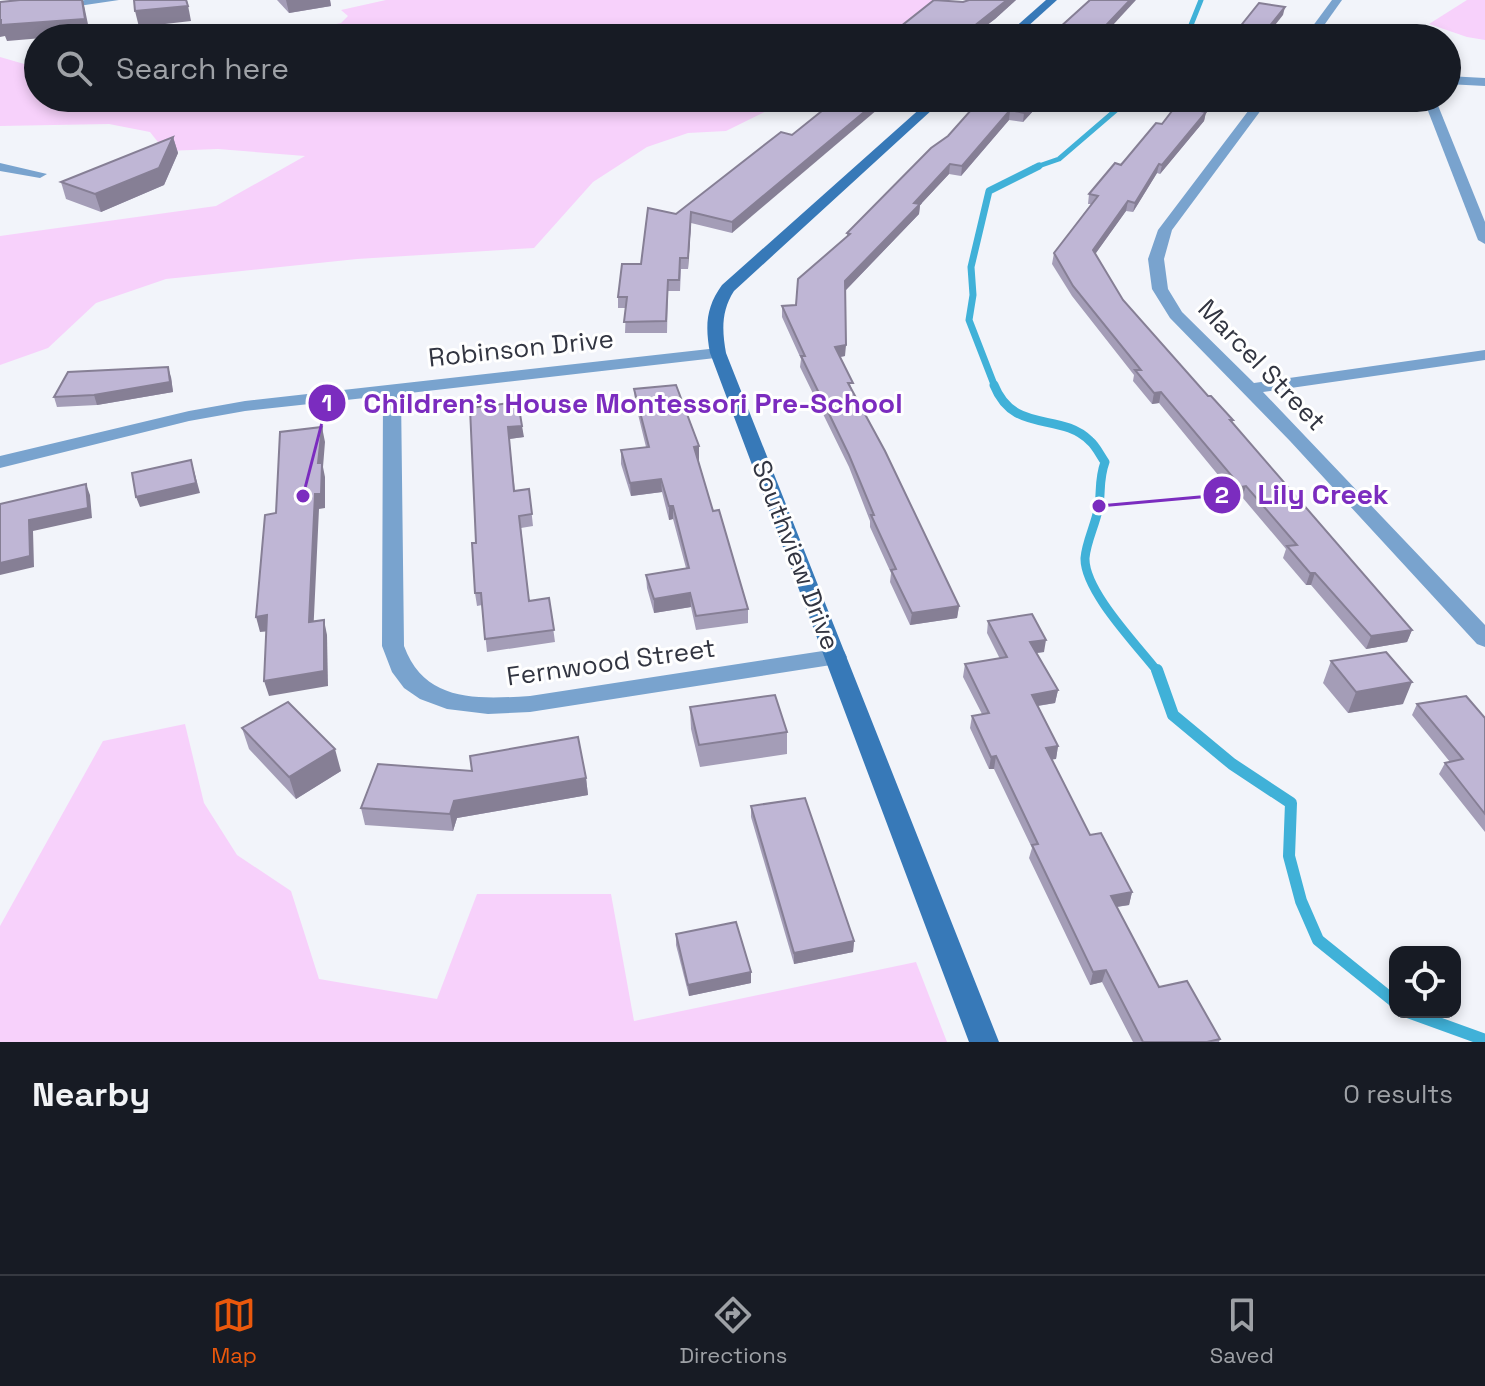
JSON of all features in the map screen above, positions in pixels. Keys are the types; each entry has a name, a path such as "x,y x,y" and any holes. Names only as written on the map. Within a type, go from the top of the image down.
{"street":[{"path":"43,8 114,0"},
{"path":"1024,24 1052,0"},
{"path":"1319,24 1337,0"},
{"path":"1461,81 1485,82"},
{"name":"Southview Drive","path":"923,112 728,288 715,309 714,331 718,353 984,1042"},
{"name":"Marcel Street","path":"1254,112 1165,230 1156,259 1160,289 1176,315 1250,389 1485,639"},
{"path":"1435,112 1485,240"},
{"path":"0,167 40,174"},
{"name":"Robinson Drive","path":"0,462 189,416 392,388 718,353"},
{"path":"1250,389 1485,355"},
{"name":"Fernwood Street","path":"392,388 393,646 403,674 429,694 464,704 530,704 836,657"}],"shaded area":[{"path":"386,0 940,0 907,24 336,24 348,16 341,10"},
{"path":"1467,0 1485,0 1485,40 1461,35 1461,24 1429,24"},
{"path":"0,57 24,64 24,112 765,112 726,131 688,133 647,147 593,182 534,248 357,259 166,279 96,303 48,348 0,365 0,236 216,206 305,156 218,149 165,151 150,132 109,124 0,126"},
{"path":"185,724 204,803 237,855 291,891 319,979 437,999 477,894 611,894 634,1021 916,962 947,1042 0,1042 0,926 103,741"}],"building":[{"path":"82,0 85,19 1,25 0,2"},
{"path":"134,0 186,0 188,6 135,11"},
{"path":"934,0 1007,0 977,24 904,24"},
{"path":"1090,0 1130,0 1107,24 1063,24"},
{"path":"1259,3 1285,7 1271,24 1242,24"},
{"path":"821,112 864,112 732,222 691,212 688,258 680,258 679,280 668,280 666,321 624,322 627,297 618,297 622,264 641,264 648,208 676,214 781,132 792,135"},
{"path":"969,112 1008,112 962,166 950,164 914,203 920,204 845,281 846,345 835,347 853,383 848,383 885,451 959,606 912,613 891,570 896,569 871,515 874,515 849,455 801,356 805,356 782,306 796,305 798,279 850,234 847,233 931,148 948,136"},
{"path":"1171,112 1206,112 1162,165 1159,164 1135,203 1128,201 1093,250 1123,300 1233,420 1230,420 1412,630 1371,636 1315,573 1310,573 1287,546 1297,545 1246,486 1241,487 1161,392 1154,393 1135,370 1141,370 1073,286 1054,253 1098,196 1089,194 1115,163 1121,165 1156,123 1162,124"},
{"path":"173,137 159,168 95,194 61,182"},
{"path":"168,367 170,382 94,395 54,397 68,372"},
{"path":"676,385 699,446 694,447 713,511 719,510 748,609 696,616 690,593 654,599 646,575 689,568 673,506 669,506 661,479 630,483 621,450 649,447 634,389"},
{"path":"518,402 522,426 508,427 514,491 529,489 532,514 519,516 529,601 549,598 554,630 485,639 481,593 475,593 470,408"},
{"path":"322,427 318,463 322,463 321,494 315,494 309,622 324,620 324,671 264,681 267,615 256,617 265,515 276,513 280,432"},
{"path":"191,460 196,483 136,497 132,473"},
{"path":"86,484 88,508 29,520 30,556 0,563 0,504"},
{"path":"1032,614 1046,640 1030,642 1058,690 1032,695 1058,746 1046,748 1090,835 1101,833 1132,892 1111,896 1159,987 1187,981 1220,1039 1207,1042 1143,1042 1106,970 1093,972 1032,845 1038,844 996,756 991,757 972,716 989,713 965,664 1007,657 988,621"},
{"path":"1386,652 1412,682 1356,692 1331,661"},
{"path":"775,695 787,732 699,745 690,707"},
{"path":"1466,696 1485,718 1485,814 1445,763 1463,759 1417,704"},
{"path":"288,702 335,749 289,777 242,728"},
{"path":"578,737 586,778 454,801 450,814 361,808 378,764 472,771 470,756"},
{"path":"805,798 854,941 794,953 751,806"},
{"path":"736,922 751,972 688,985 676,934"}],"waterway":[{"path":"1191,24 1201,0"},
{"path":"1033,168 1059,159 1114,112"},
{"path":"995,386 969,320 973,295 971,267 989,191 1039,166"},
{"path":"995,386 1013,411 1078,432 1092,443 1105,462 1098,510 1085,558 1087,571 1102,602 1157,671"},
{"path":"1157,671 1173,715 1232,764 1291,803 1289,856 1301,901 1318,940 1389,997"},
{"path":"1424,1018 1485,1040"}],"place":[{"name":"Children's House Montessori Pre-School","path":"303,496"},
{"name":"Lily Creek","path":"1099,506"}]}
